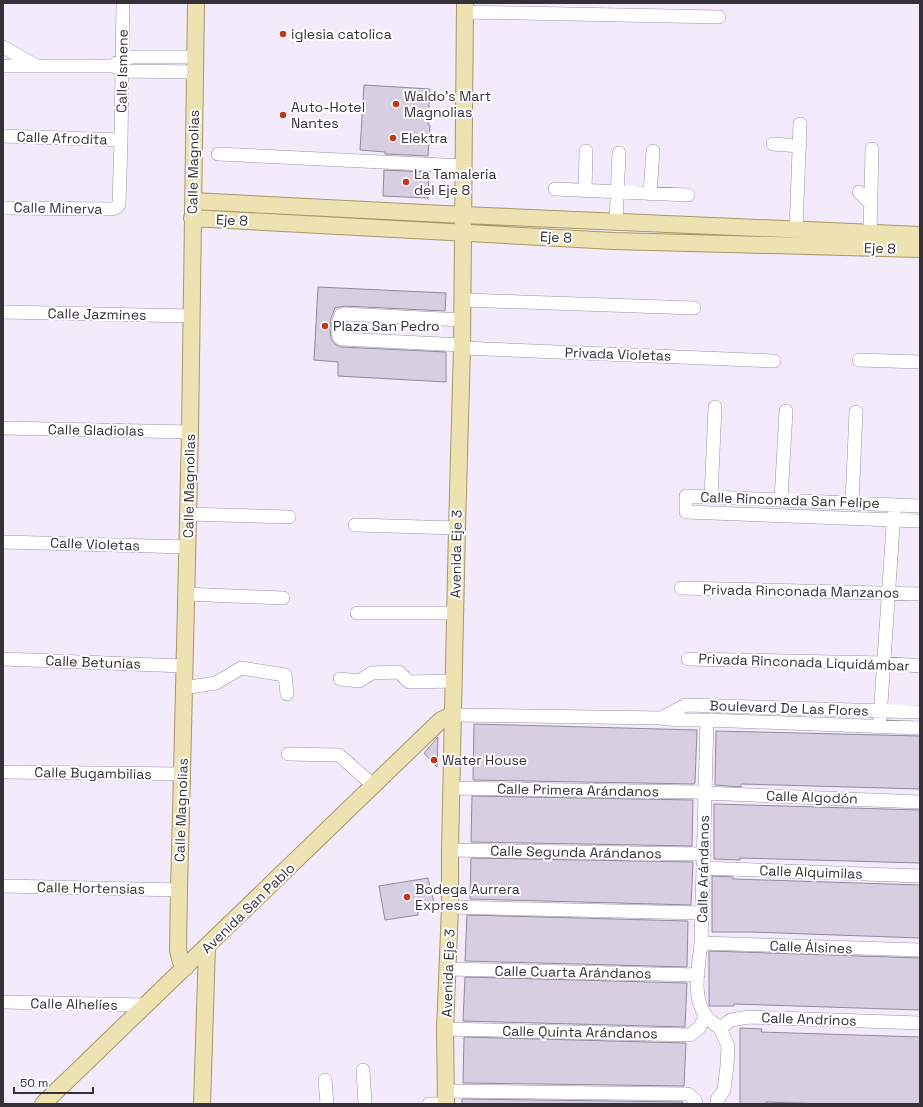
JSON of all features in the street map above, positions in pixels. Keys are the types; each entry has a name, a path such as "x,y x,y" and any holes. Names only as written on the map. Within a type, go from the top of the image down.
{"main road":[{"name":"Calle Magnolias","path":"186,967 181,962 178,950 190,432 192,201 196,3"},
{"name":"Avenida Eje 3","path":"446,1100 445,1029 450,907 456,528 462,347 465,8"},
{"name":"Eje 8","path":"192,201 463,215 920,235"},
{"name":"Eje 8","path":"192,218 614,241 920,249"},
{"name":"Avenida San Pablo","path":"43,1104 441,720 454,715"},
{"path":"202,1104 207,947"}],"street":[{"name":"Calle Ismene","path":"121,140 119,65 123,3"},
{"path":"465,8 719,17"},
{"path":"3,47 37,66"},
{"path":"3,66 195,64"},
{"path":"796,230 800,124"},
{"name":"Calle Afrodita","path":"3,136 121,140"},
{"name":"Calle Minerva","path":"3,208 114,209 117,207 119,202 121,140"},
{"path":"773,144 800,146"},
{"path":"870,233 872,149"},
{"path":"585,191 586,151"},
{"path":"650,194 653,151"},
{"path":"616,222 619,153"},
{"path":"218,154 464,166"},
{"path":"555,190 688,195"},
{"path":"859,192 871,204"},
{"path":"462,300 694,308"},
{"name":"Calle Jazmines","path":"3,312 191,316"},
{"name":"Privada Violetas","path":"462,320 344,314 341,315 340,318 338,334 342,339 462,347 774,361"},
{"path":"859,360 920,362"},
{"path":"711,497 714,407"},
{"path":"781,500 786,411"},
{"path":"852,503 856,412"},
{"name":"Calle Gladiolas","path":"3,428 190,432"},
{"name":"Calle Rinconada San Felipe","path":"920,506 686,496 686,512 920,521"},
{"name":"Calle Rinconada San Felipe","path":"880,727 894,505"},
{"path":"188,514 289,517"},
{"path":"355,525 456,528"},
{"name":"Calle Violetas","path":"3,542 187,547"},
{"name":"Privada Rinconada Manzanos","path":"681,588 920,594"},
{"path":"186,594 284,598"},
{"path":"357,613 455,613"},
{"name":"Calle Betunias","path":"3,659 184,666"},
{"name":"Privada Rinconada Liquidámbar","path":"688,659 884,663 920,666"},
{"path":"183,688 216,683 241,668 285,675 287,694"},
{"path":"340,679 359,681 372,673 399,672 409,682 454,681"},
{"name":"Boulevard De Las Flores","path":"661,718 686,704 920,712"},
{"name":"Boulevard De Las Flores","path":"454,715 661,718 677,720 920,728"},
{"name":"Calle Arándanos","path":"706,1016 698,998 698,975 701,943 707,720"},
{"path":"288,754 339,755 374,786"},
{"name":"Calle Bugambilias","path":"3,772 182,774"},
{"name":"Calle Primera Arándanos","path":"452,788 704,793"},
{"name":"Calle Algodón","path":"704,793 920,802"},
{"name":"Calle Segunda Arándanos","path":"450,850 703,854"},
{"name":"Calle Alquimilas","path":"702,868 920,876"},
{"name":"Calle Hortensias","path":"3,886 179,890"},
{"path":"450,907 702,913"},
{"name":"Calle Álsines","path":"701,943 920,950"},
{"name":"Calle Cuarta Arándanos","path":"448,969 698,975"},
{"name":"Calle Alhelíes","path":"3,1002 145,1006"},
{"path":"706,1016 720,1028 728,1046 724,1090 717,1103"},
{"name":"Calle Quinta Arándanos","path":"445,1029 690,1035 699,1028 706,1016"},
{"name":"Calle Andrinos","path":"720,1028 731,1020 749,1017 920,1023"},
{"path":"363,1070 365,1104"},
{"path":"325,1080 327,1104"},
{"path":"429,1104 446,1100 688,1094 695,1100 696,1104"}],"building":[{"path":"364,85 430,89 428,156 385,154 385,152 360,150"},
{"name":"La Tamaleria del Eje 8","path":"384,170 429,172 428,198 383,196"},
{"name":"Plaza San Pedro","path":"318,287 446,293 445,311 344,306 335,308 331,318 330,329 331,339 335,344 341,347 446,352 446,382 338,376 338,362 314,360"},
{"path":"474,724 697,730 695,783 473,780"},
{"path":"716,731 920,736 920,789 741,784 741,787 715,785"},
{"name":"Water House","path":"438,737 437,767 424,753"},
{"path":"472,796 693,800 692,846 471,842"},
{"path":"714,804 920,810 920,863 740,858 740,860 714,859"},
{"path":"471,858 693,862 691,905 470,899"},
{"path":"712,876 733,877 733,879 920,885 920,938 712,932"},
{"name":"Bodega Aurrera Express","path":"428,878 435,907 418,911 418,915 385,920 379,886"},
{"path":"467,915 688,921 687,967 465,961"},
{"path":"709,951 920,958 920,1010 734,1004 734,1006 709,1006"},
{"path":"465,977 687,983 685,1027 463,1021"},
{"path":"740,1028 762,1029 761,1032 920,1037 920,1104 826,1104 766,1102 766,1104 740,1104"},
{"path":"464,1037 686,1043 684,1086 463,1083"},
{"path":"462,1099 683,1102 683,1104 462,1104"}],"place":[{"name":"iglesia catolica","path":"283,34"},
{"name":"Waldo's Mart Magnolias","path":"396,104"},
{"name":"Auto-Hotel Nantes","path":"283,115"},
{"name":"Elektra","path":"393,138"},
{"name":"La Tamaleria del Eje 8","path":"406,182"},
{"name":"Plaza San Pedro","path":"325,326"},
{"name":"Water House","path":"434,760"},
{"name":"Bodega Aurrera Express","path":"407,897"}]}
